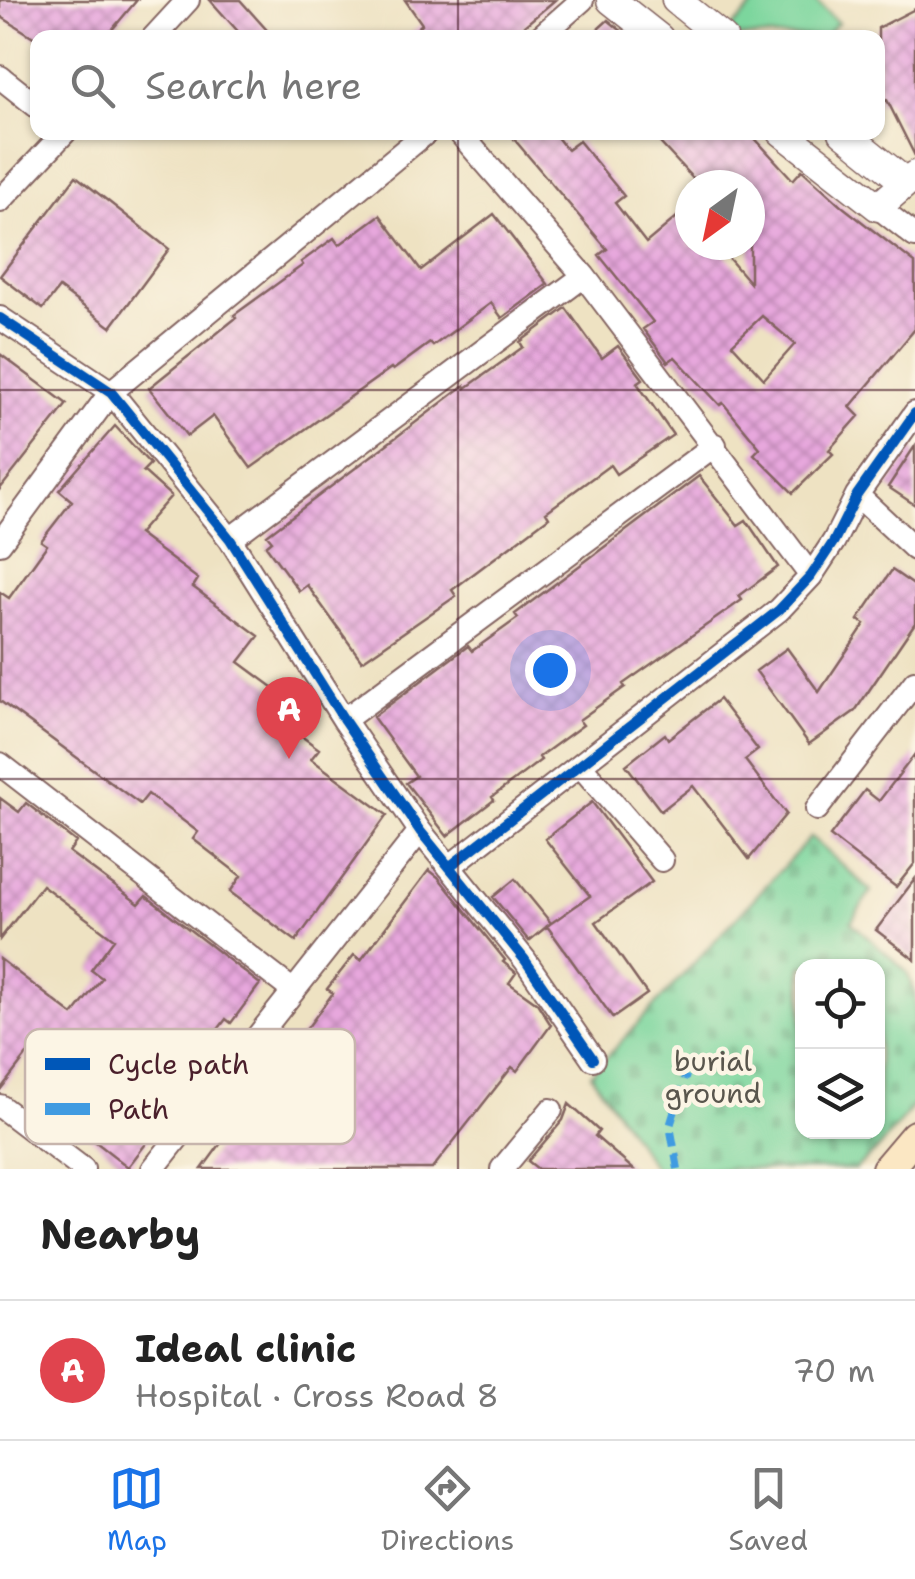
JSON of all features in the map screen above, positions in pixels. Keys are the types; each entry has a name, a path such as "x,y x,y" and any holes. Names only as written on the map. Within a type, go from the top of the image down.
{"main road":[{"path":"887,1169 915,1136"}],"street":[{"path":"160,30 188,0"},
{"path":"548,30 582,0"},
{"path":"611,0 649,30"},
{"path":"676,0 713,30"},
{"path":"0,77 30,101"},
{"path":"0,201 57,140"},
{"path":"0,543 110,392 417,140"},
{"path":"465,140 584,276 811,576"},
{"path":"792,140 915,236"},
{"path":"853,140 912,182 878,207"},
{"path":"230,539 584,276"},
{"path":"0,318 110,392 230,539 344,720 420,830 524,960 593,1059"},
{"path":"449,867 779,610 811,576 834,541 856,494 915,413"},
{"path":"344,720 715,445"},
{"path":"856,494 915,549"},
{"path":"816,809 915,682"},
{"path":"0,764 292,990"},
{"path":"580,765 662,860"},
{"path":"261,1029 420,830"},
{"path":"0,1106 25,1125"},
{"path":"502,1169 551,1110"},
{"path":"50,1144 83,1169"},
{"path":"152,1169 172,1144"}],"green space":[{"path":"759,0 815,0 838,23 831,30 730,30"},
{"name":"burial ground","path":"811,837 871,891 851,922 907,972 915,996 915,1105 874,1153 855,1169 655,1169 591,1074"}],"building":[{"path":"0,0 137,0 112,30 30,30 30,35 0,16"},
{"path":"210,0 240,0 267,30 237,30"},
{"path":"405,0 555,0 519,30 415,30 422,24"},
{"path":"915,9 915,156 885,101 885,30 878,28"},
{"path":"608,20 620,30 597,30"},
{"path":"515,140 559,140 567,150 579,141 624,196 615,203 646,243 675,219 675,260 730,260 750,283 750,260 765,260 765,170 685,170 657,140 756,140 793,180 802,170 915,263 915,329 850,407 859,416 829,450 833,454 793,493 754,454 760,448 723,403 720,405 675,357 668,362 643,329 653,322 599,255 607,249","holes":["762,316 795,344 764,379 732,344"]},
{"path":"76,176 169,249 111,327 59,288 43,309 0,276"},
{"path":"494,214 548,284 502,318 491,303 433,346 430,343 391,368 251,468 213,416 187,436 149,388 236,318 234,315 334,238 339,245 380,215 421,270"},
{"path":"566,308 602,358 618,346 643,379 637,383 673,435 616,474 610,465 452,590 456,596 362,661 307,585 299,591 266,546 272,541 267,535 465,385 466,388 523,347 520,342"},
{"path":"0,354 67,404 0,489"},
{"path":"115,426 150,464 143,471 171,496 138,534 198,579 193,587 259,636 239,662 296,704 282,722 319,749 311,759 387,815 296,941 230,892 241,876 193,839 198,832 148,794 140,804 0,701 0,592 9,598 47,545 41,541 72,501 59,490"},
{"path":"915,446 915,505 888,487"},
{"path":"699,476 738,525 746,520 778,567 739,596 742,600 623,684 625,687 579,720 583,725 539,757 541,760 447,836 406,783 416,776 373,717 468,646 472,651 518,618 515,614"},
{"path":"892,570 915,586 915,623 855,711 809,744 756,671 787,648 819,692 865,624 858,620"},
{"path":"719,699 758,750 745,760 786,814 749,859 693,786 661,811 626,765 665,734 668,739"},
{"path":"915,754 915,863 896,887 830,836 865,790 879,801"},
{"path":"0,798 19,812 26,803 76,842 69,852 139,904 146,896 260,984 231,1023 226,1019 218,1029 25,1029 25,1058 0,1090 0,959 73,1015 102,978 91,970 114,939 42,885 0,939"},
{"path":"592,802 652,882 596,922 647,994 613,1018 547,926 590,896 545,839"},
{"path":"429,870 516,973 509,983 537,1003 551,1025 517,1071 512,1067 432,1169 202,1169 220,1144 355,1144 355,1029 307,1029 333,993 327,989 354,955 361,960"},
{"path":"515,879 551,923 529,941 493,897"},
{"path":"915,879 915,960 876,930"},
{"path":"569,1104 599,1131 595,1136 633,1169 538,1169 528,1161 563,1120"},
{"path":"98,1144 146,1144 128,1167"}],"marked path":[{"path":"678,1169 670,1126 686,1075"}],"cycle path":[{"path":"0,318 111,392 230,539 344,720 420,831 525,960 593,1059"},
{"path":"449,867 779,610 811,576 857,495 915,413"}],"place":[{"name":"Ideal clinic","path":"289,759"}]}
